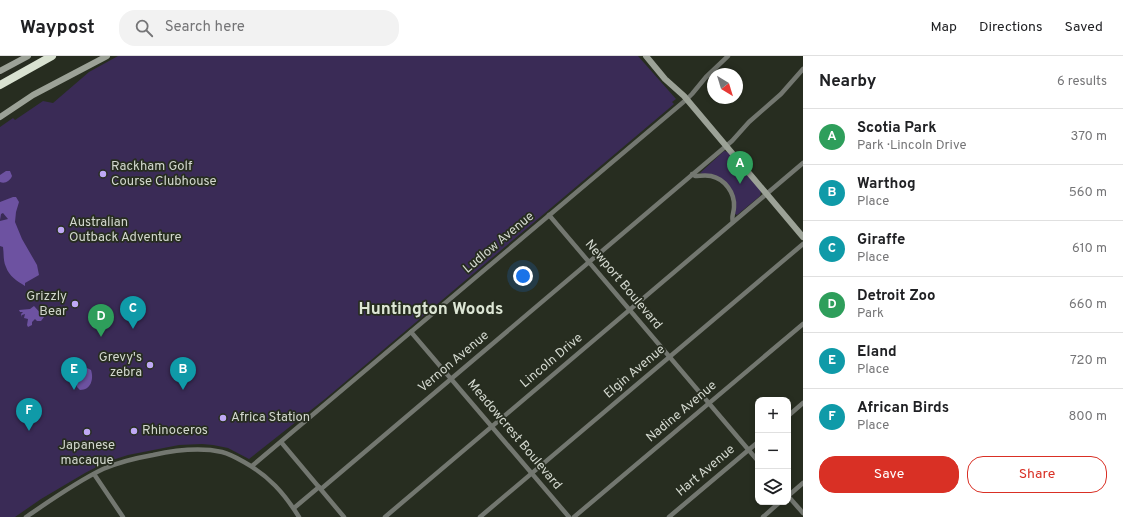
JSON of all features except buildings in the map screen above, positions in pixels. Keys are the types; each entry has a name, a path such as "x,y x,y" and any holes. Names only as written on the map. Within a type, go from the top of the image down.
{"highway":[{"path":"0,85 52,56"}],"street":[{"path":"0,71 28,56"},
{"path":"0,117 27,99 107,56"},
{"path":"646,56 665,79 687,99 803,236"},
{"name":"Ludlow Avenue","path":"252,466 687,99 706,77 728,56"},
{"name":"Vernon Avenue","path":"294,508 451,379 732,141 749,122 781,94 803,69"},
{"name":"Lincoln Drive","path":"385,517 803,163"},
{"path":"692,174 695,176 714,177 727,187 732,194 734,201 732,217 733,222"},
{"name":"Newport Boulevard","path":"549,215 755,458"},
{"name":"Elgin Avenue","path":"480,517 803,244"},
{"name":"Nadine Avenue","path":"574,517 803,324"},
{"name":"Meadowcrest Boulevard","path":"411,332 569,517"},
{"path":"791,413 803,403"},
{"path":"281,442 344,517"},
{"name":"Hart Avenue","path":"669,517 755,444"},
{"path":"26,517 94,474 127,460 170,451 189,449 206,449 223,452 252,466 282,491 299,517"},
{"path":"94,474 123,517"},
{"path":"791,493 803,483"},
{"path":"791,499 803,513"},
{"path":"763,517 777,505"}],"shaded area":[{"path":"118,56 638,56 676,99 672,102 674,104 667,110 325,399 249,459 228,448 202,444 179,445 128,455 106,462 85,473 41,499 15,517 0,517 0,127 13,118 15,120 43,101 53,103 89,72"},
{"path":"724,151 728,152 761,191 760,196 737,215 735,214 735,206 725,182 700,173"},
{"path":"6,171 10,171 12,176 9,181 2,183 0,182 0,175"},
{"path":"16,197 19,202 15,222 22,239 37,265 39,275 25,283 25,286 11,276 7,270 4,262 3,247 0,246 0,221 8,219 3,213 1,214 0,220 0,202"},
{"path":"34,306 44,317 41,321 37,321 35,319 32,322 32,325 28,327 28,319 24,318 25,314 22,315 22,317 21,314 23,312 20,312 19,310 30,309"},
{"path":"87,368 91,370 92,380 87,388 80,390 77,387 78,375"}],"place":[{"name":"Rackham Golf Course Clubhouse","path":"103,174"},
{"name":"Scotia Park","path":"740,184"},
{"name":"Australian Outback Adventure","path":"61,230"},
{"name":"Grizzly Bear","path":"75,304"},
{"name":"Giraffe","path":"133,329"},
{"name":"Detroit Zoo","path":"101,337"},
{"name":"Grevy's zebra","path":"150,365"},
{"name":"Eland","path":"74,390"},
{"name":"Warthog","path":"183,390"},
{"name":"Africa Station","path":"223,418"},
{"name":"African Birds","path":"29,431"},
{"name":"Rhinoceros","path":"134,431"},
{"name":"Japanese macaque","path":"87,432"}],"district":[{"name":"Huntington Woods","path":"431,310"}]}
